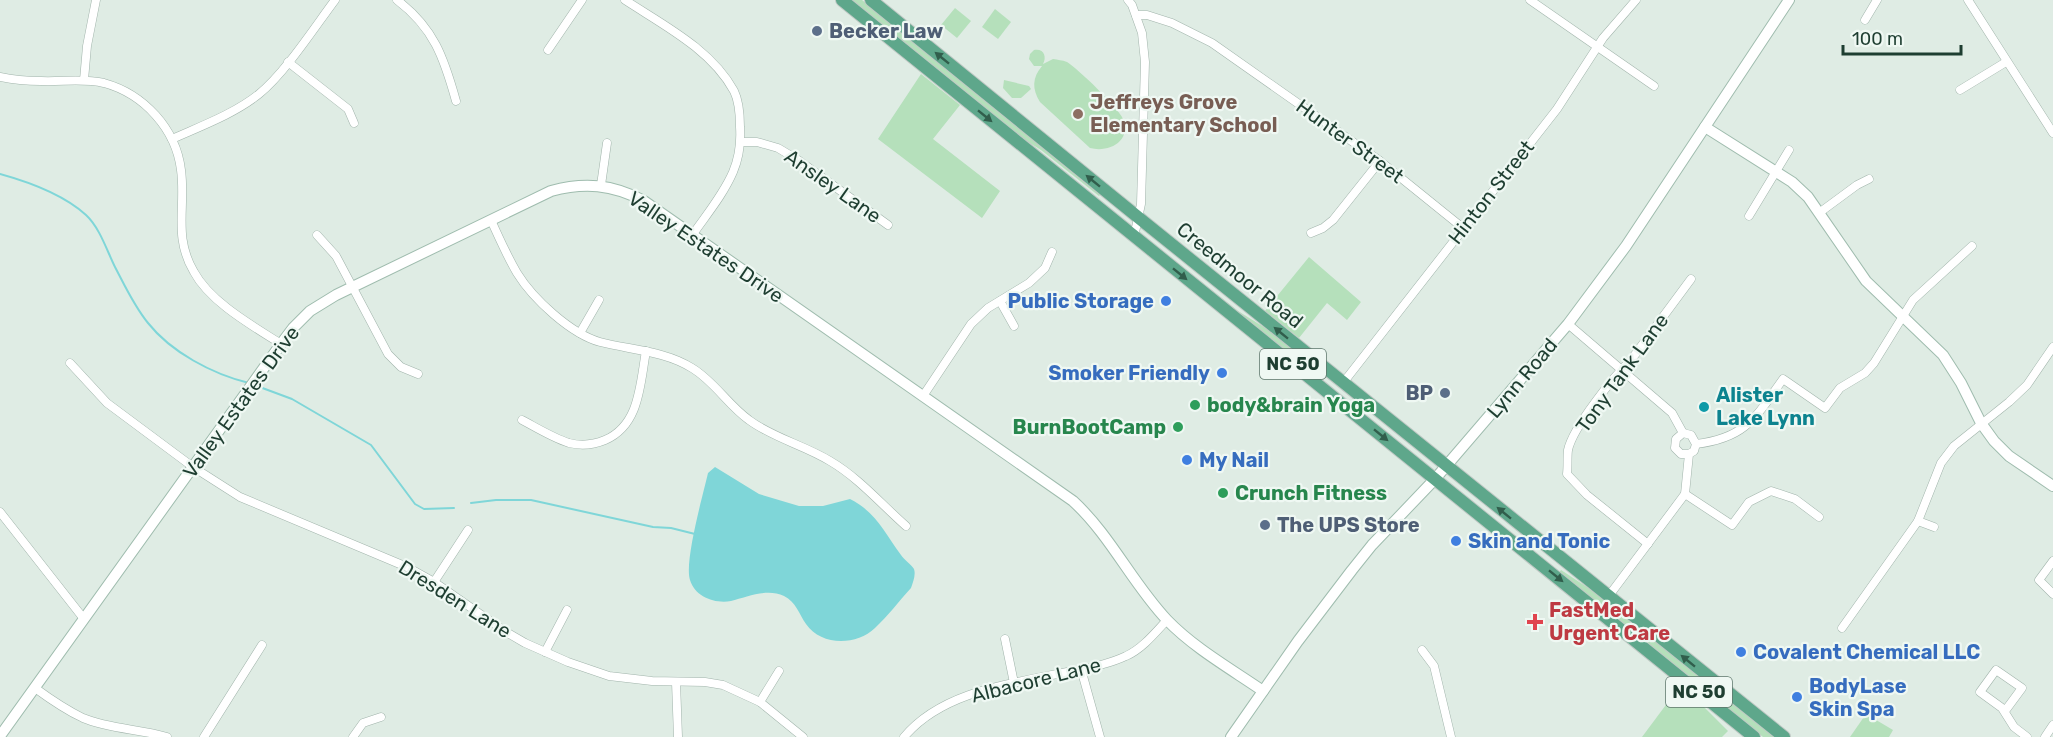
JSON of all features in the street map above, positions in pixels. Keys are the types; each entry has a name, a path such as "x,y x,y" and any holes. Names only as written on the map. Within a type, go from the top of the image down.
{"main road":[{"name":"Creedmoor Road","path":"842,0 1754,737"},
{"name":"Creedmoor Road","path":"871,0 1784,737"}],"street":[{"path":"84,80 87,46 96,0"},
{"path":"172,139 230,113 271,83 335,0"},
{"path":"397,0 424,25 439,50 444,59 456,101"},
{"path":"548,50 582,0"},
{"path":"625,0 690,43 716,65 735,93 740,116 741,142 734,170 724,189 693,234"},
{"path":"1128,0 1136,15 1144,45 1145,62 1141,204 1134,238"},
{"path":"1530,0 1654,86"},
{"name":"Hinton Street","path":"1343,383 1562,103 1596,47 1625,10 1636,0"},
{"name":"Lynn Road","path":"1231,737 1298,640 1372,545 1447,466 1568,324 1626,246 1789,0"},
{"path":"1865,20 1877,0"},
{"path":"1968,0 2053,133"},
{"name":"Hunter Street","path":"1136,15 1147,15 1172,23 1212,43 1380,161 1463,228"},
{"path":"288,62 348,109 354,123"},
{"path":"1960,90 2006,62"},
{"path":"0,77 40,81 84,80 104,83 137,98 160,120 172,139 181,170 180,227 183,246 194,272 213,295 281,344"},
{"path":"1705,127 1792,182 1808,197 1866,281 1943,355 1961,383 1981,423 1994,441 2009,456 2053,486"},
{"name":"Ansley Lane","path":"741,142 757,142 778,148 888,225"},
{"path":"601,185 607,143"},
{"path":"1749,216 1789,150"},
{"path":"1311,233 1323,228 1333,220 1380,161"},
{"path":"1819,213 1869,179"},
{"name":"Valley Estates Drive","path":"0,736 281,344 310,311 323,301 551,191 577,185 601,185 635,196 693,234 1073,501 1085,512 1167,620 1190,640 1263,691"},
{"path":"491,220 506,254 523,282 564,322 597,341 664,355 693,368 751,421 816,452 844,469 866,486 906,526"},
{"path":"317,235 336,256 388,354 401,367 418,374"},
{"path":"1696,444 1726,438 1743,430 1756,417 1783,379 1825,408 1840,388 1865,373 1874,363 1903,315 1930,282 1972,246"},
{"path":"923,396 971,324 988,308 1029,283 1045,268 1052,252"},
{"name":"Tony Tank Lane","path":"1648,544 1587,495 1568,474 1568,449 1579,426 1621,370 1632,360 1691,279"},
{"path":"580,333 599,300"},
{"path":"1000,301 1014,326"},
{"path":"1568,324 1672,413 1683,434"},
{"path":"1842,628 1918,521 1941,464 1954,446 2027,385 2053,347"},
{"path":"522,420 560,440 579,445 592,444 611,437 625,426 634,410 645,351"},
{"name":"Dresden Lane","path":"70,363 107,403 193,467 240,497 375,552 434,582 506,632 544,652 609,676 723,685 760,702 803,737"},
{"path":"1683,434 1691,435 1696,444 1694,451 1689,454 1681,454 1675,448 1676,439 1683,434"},
{"path":"1608,597 1685,494 1689,454"},
{"path":"1685,494 1732,525 1749,502 1772,490 1795,499 1819,517"},
{"path":"0,512 84,619"},
{"path":"1918,521 1934,527"},
{"path":"434,582 468,530"},
{"path":"2053,561 2040,580 2053,594"},
{"path":"544,652 567,610"},
{"name":"Albacore Lane","path":"904,737 914,725 935,709 963,697 1127,656 1155,634 1167,620"},
{"path":"1005,639 1014,683"},
{"path":"204,737 262,645"},
{"path":"1422,650 1434,666 1451,737"},
{"path":"1081,669 1100,737"},
{"path":"760,702 779,670"},
{"path":"2005,711 2022,688 1996,670 1980,692 2005,711 2014,727 2027,737"},
{"path":"676,682 678,737"},
{"path":"35,688 53,702 85,719 166,737"},
{"path":"353,737 363,723 381,717"},
{"path":"2046,737 2053,725"}],"green space":[{"path":"850,0 862,0 1101,194 1099,196 1041,150 1009,130"},
{"path":"955,8 971,21 957,38 941,25"},
{"path":"995,9 1011,22 998,39 982,27"},
{"path":"1034,50 1040,50 1044,54 1043,64 1053,59 1067,62 1114,106 1123,119 1125,127 1122,139 1117,144 1104,149 1090,148 1040,102 1034,84 1036,75 1042,66 1034,66 1029,59"},
{"path":"921,74 960,105 933,139 1000,191 982,218 878,139"},
{"path":"1004,80 1029,86 1031,89 1021,98 1012,98 1003,88"},
{"path":"1309,257 1361,302 1347,320 1327,303 1299,338 1265,311"},
{"path":"1180,265 1324,374 1322,376 1274,343 1179,267"},
{"path":"1561,570 1596,593 1775,737 1763,737 1559,573"},
{"path":"1680,686 1728,731 1722,737 1642,737"},
{"path":"1866,714 1893,730 1889,737 1850,737"}],"water":[{"path":"715,467 759,494 799,506 823,506 850,499 859,504 874,517 902,557 914,569 911,588 884,619 867,634 839,641 829,640 812,631 797,608 784,596 771,593 757,594 725,602 701,595 690,580 690,559 708,473"}],"waterway":[{"path":"0,174 46,190 67,201 86,215 99,233 134,303 157,334 180,352 207,368 249,383"},
{"path":"257,386 292,399 371,445 415,504 424,509 454,508"},
{"path":"471,503 531,500 695,534"}],"place":[{"name":"Becker Law","path":"817,31"},
{"name":"Jeffreys Grove Elementary School","path":"1078,114"},
{"name":"Public Storage","path":"1166,301"},
{"name":"Smoker Friendly","path":"1222,373"},
{"name":"BP","path":"1445,393"},
{"name":"body&brain Yoga","path":"1195,405"},
{"name":"Alister Lake Lynn","path":"1704,407"},
{"name":"BurnBootCamp","path":"1178,427"},
{"name":"My Nail","path":"1187,460"},
{"name":"Crunch Fitness","path":"1223,493"},
{"name":"The UPS Store","path":"1265,525"},
{"name":"Skin and Tonic","path":"1456,541"},
{"name":"FastMed Urgent Care","path":"1535,622"},
{"name":"Covalent Chemical LLC","path":"1741,652"},
{"name":"BodyLase Skin Spa","path":"1797,697"}]}
